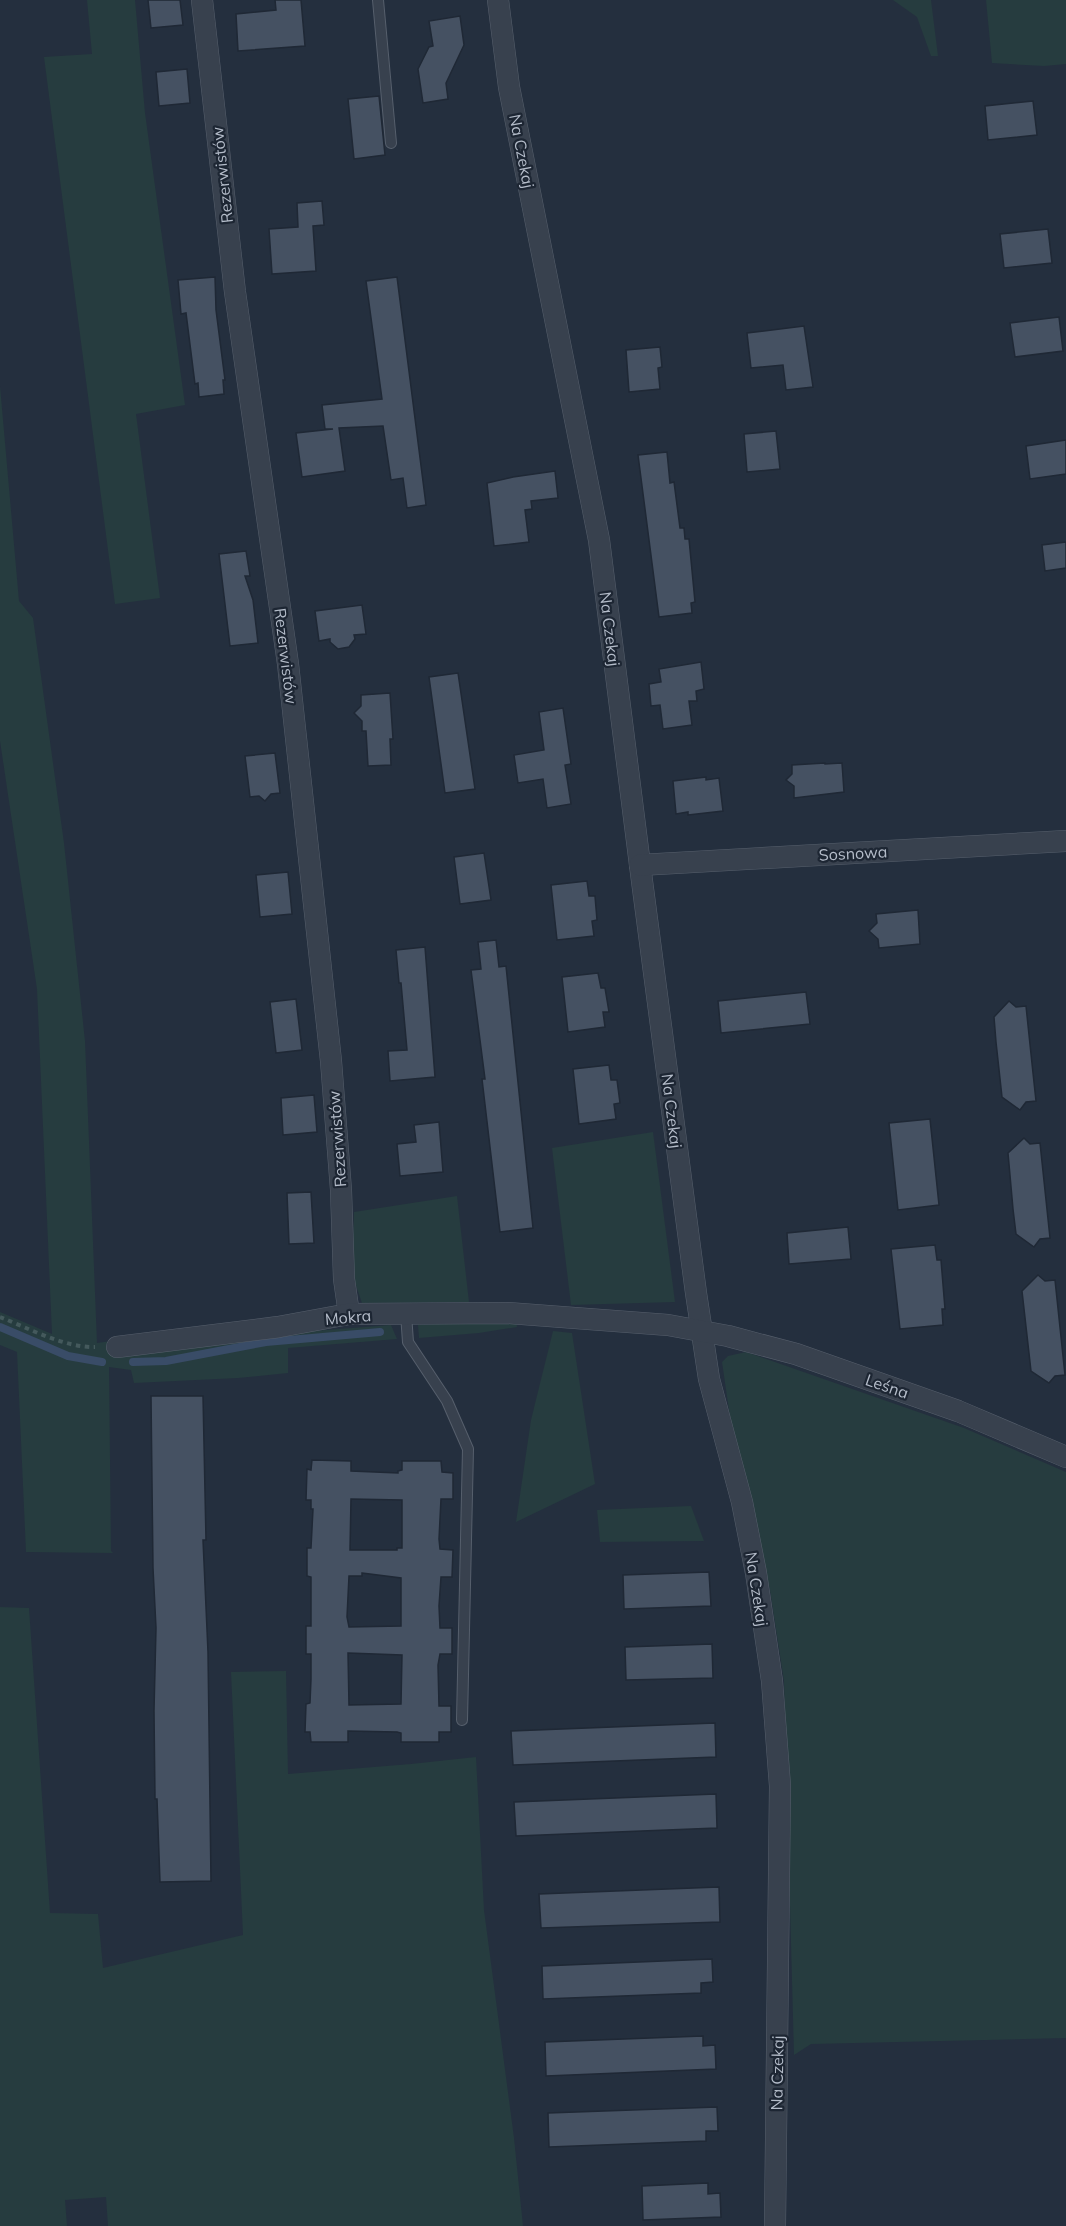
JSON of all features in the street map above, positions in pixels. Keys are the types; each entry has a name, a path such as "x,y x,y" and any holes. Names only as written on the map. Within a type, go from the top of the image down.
{"street":[{"name":"Rezerwistów","path":"202,0 235,292 289,675 331,1061 341,1190 344,1279 349,1314"},
{"name":"Na Czekaj","path":"498,0 509,87 599,540 709,1379 744,1514 756,1573 772,1681 780,1786 774,2226"},
{"name":"Sosnowa","path":"640,865 1066,841"},
{"name":"Mokra","path":"117,1347 278,1327 349,1314 508,1313 668,1325 702,1330"},
{"name":"Leśna","path":"702,1330 796,1354 958,1411 1066,1457"}],"lane":[{"path":"378,0 392,143"},
{"path":"406,1314 408,1342 447,1401 468,1449 462,1720"}],"path":[{"path":"0,1317 36,1332 83,1347 117,1347"}],"green space":[{"path":"87,0 135,0 145,113 185,405 136,414 160,598 115,604 44,57 92,54"},
{"path":"893,0 931,0 938,56 931,56 917,17"},
{"path":"986,0 1066,0 1066,64 1044,66 992,63"},
{"path":"0,386 19,601 33,618 64,843 85,1041 97,1343 285,1317 287,1333 391,1325 397,1339 288,1348 288,1373 238,1378 134,1383 131,1370 109,1367 111,1551 113,1553 26,1552 17,1352 0,1345 0,1312 52,1334 37,989 0,741"},
{"path":"653,1132 675,1302 571,1305 552,1148"},
{"path":"457,1196 469,1302 362,1303 352,1274 354,1212"},
{"path":"516,1320 517,1327 419,1338 418,1325"},
{"path":"553,1331 572,1333 595,1484 516,1522 531,1420"},
{"path":"746,1352 964,1428 1066,1472 1066,2038 811,2044 794,2055 784,1681 770,1590 730,1417 722,1362 728,1356"},
{"path":"691,1506 704,1541 600,1542 597,1510"},
{"path":"0,1607 29,1608 50,1913 98,1914 103,1968 243,1935 231,1672 286,1671 288,1774 476,1757 484,1910 514,2138 523,2226 108,2226 106,2197 65,2200 67,2226 0,2226"}],"building":[{"path":"148,0 180,0 183,25 151,28"},
{"path":"275,0 301,0 305,46 238,51 236,14 276,10"},
{"path":"460,16 464,45 446,83 448,99 423,103 418,69 429,47 433,46 429,21"},
{"path":"187,69 190,103 159,106 156,72"},
{"path":"379,96 385,155 354,159 348,99"},
{"path":"1033,101 1037,135 988,140 985,106"},
{"path":"322,201 324,225 313,226 316,271 272,274 269,229 298,227 297,203"},
{"path":"1048,229 1052,263 1004,268 1000,234"},
{"path":"215,277 216,310 225,380 223,380 224,394 199,397 198,383 195,384 186,313 181,314 178,280"},
{"path":"397,277 426,505 407,508 403,478 391,480 383,426 339,428 345,471 302,477 296,433 333,429 325,429 322,405 382,399 366,281"},
{"path":"1059,317 1063,351 1015,357 1010,323"},
{"path":"804,326 813,387 786,390 783,365 751,368 747,333"},
{"path":"660,347 662,367 658,368 660,389 629,392 626,350"},
{"path":"776,431 780,469 747,472 744,434"},
{"path":"1066,440 1066,474 1030,479 1026,446"},
{"path":"667,452 670,483 674,482 680,528 684,528 685,539 689,539 695,602 691,603 692,613 659,617 638,455"},
{"path":"555,471 558,498 531,501 532,509 525,510 529,542 494,546 487,483"},
{"path":"1066,542 1066,568 1045,571 1042,545"},
{"path":"246,551 250,576 245,576 253,600 258,643 230,646 219,554"},
{"path":"362,605 366,634 354,635 355,639 349,647 338,649 330,642 330,639 319,641 315,611"},
{"path":"701,662 704,689 696,691 697,701 689,701 692,725 663,729 660,705 651,706 649,684 661,682 659,669"},
{"path":"458,673 475,789 445,793 429,677"},
{"path":"390,693 393,739 390,739 391,765 368,766 366,731 362,731 362,721 354,713 361,706 361,695"},
{"path":"563,708 571,764 565,765 571,804 547,808 543,779 518,783 514,755 544,750 539,712"},
{"path":"275,753 280,793 271,794 265,801 259,796 250,797 245,756"},
{"path":"842,763 844,792 794,798 794,786 786,780 792,774 792,765"},
{"path":"706,777 706,780 719,778 723,811 676,814 673,781"},
{"path":"484,853 491,900 460,904 454,857"},
{"path":"288,872 292,914 260,917 256,875"},
{"path":"587,881 589,896 595,896 597,920 592,921 594,936 557,940 551,885"},
{"path":"918,910 920,944 879,948 878,939 869,931 877,923 876,914"},
{"path":"496,940 499,967 506,966 533,1228 500,1232 482,1079 485,1079 471,970 481,969 478,942"},
{"path":"425,947 435,1077 390,1081 388,1051 407,1050 396,950"},
{"path":"598,973 601,988 605,988 609,1012 603,1012 605,1027 568,1032 562,977"},
{"path":"806,992 810,1024 721,1033 718,1001"},
{"path":"296,999 302,1050 276,1053 270,1002"},
{"path":"1009,1001 1016,1007 1026,1006 1036,1101 1026,1102 1020,1110 1002,1097 996,1042 994,1017"},
{"path":"609,1065 611,1080 617,1080 620,1103 614,1104 616,1119 579,1124 573,1069"},
{"path":"314,1095 317,1132 283,1135 281,1098"},
{"path":"930,1119 939,1205 898,1210 889,1123"},
{"path":"439,1122 443,1172 400,1176 397,1144 416,1142 414,1125"},
{"path":"1024,1138 1030,1144 1040,1143 1050,1238 1040,1239 1034,1247 1016,1234 1013,1209 1008,1153"},
{"path":"311,1192 314,1243 289,1244 287,1193"},
{"path":"848,1227 851,1259 789,1264 787,1233"},
{"path":"935,1245 937,1260 941,1260 945,1309 942,1309 943,1325 900,1329 891,1249"},
{"path":"1038,1275 1045,1281 1055,1280 1065,1375 1055,1376 1049,1383 1031,1371 1022,1291"},
{"path":"151,1396 203,1396 206,1540 203,1540 208,1652 211,1881 160,1882 157,1799 155,1799 156,1628"},
{"path":"312,1460 351,1461 351,1471 398,1473 402,1470 402,1461 441,1461 442,1472 453,1473 453,1499 441,1499 439,1539 440,1549 453,1550 452,1577 441,1577 439,1606 440,1628 452,1628 452,1654 440,1654 438,1665 439,1706 451,1706 451,1732 439,1732 439,1742 401,1742 401,1733 397,1732 348,1731 348,1742 311,1742 310,1732 305,1732 306,1704 310,1703 311,1679 311,1654 306,1654 306,1626 311,1626 311,1577 307,1576 307,1548 311,1548 313,1509 311,1509 311,1500 306,1500 307,1469 311,1470","holes":["351,1499 402,1500 402,1548 397,1548 397,1550 350,1550","362,1573 401,1578 401,1626 349,1627 347,1617 349,1576 362,1576","348,1653 402,1655 401,1704 349,1705"]},
{"path":"709,1572 711,1606 624,1609 623,1575"},
{"path":"712,1644 713,1678 626,1680 625,1647"},
{"path":"715,1723 716,1757 513,1765 511,1731"},
{"path":"716,1794 717,1828 516,1836 514,1802"},
{"path":"719,1887 720,1922 541,1928 539,1894"},
{"path":"712,1959 713,1982 701,1983 701,1993 543,1999 542,1966"},
{"path":"703,2036 703,2046 715,2045 716,2069 546,2076 545,2042"},
{"path":"717,2107 718,2131 706,2131 706,2141 549,2147 548,2113"},
{"path":"708,2183 708,2194 720,2193 721,2217 643,2220 642,2186"}],"waterway":[{"path":"0,1327 68,1356 102,1362"},
{"path":"133,1362 166,1361 266,1342 380,1332"}]}
